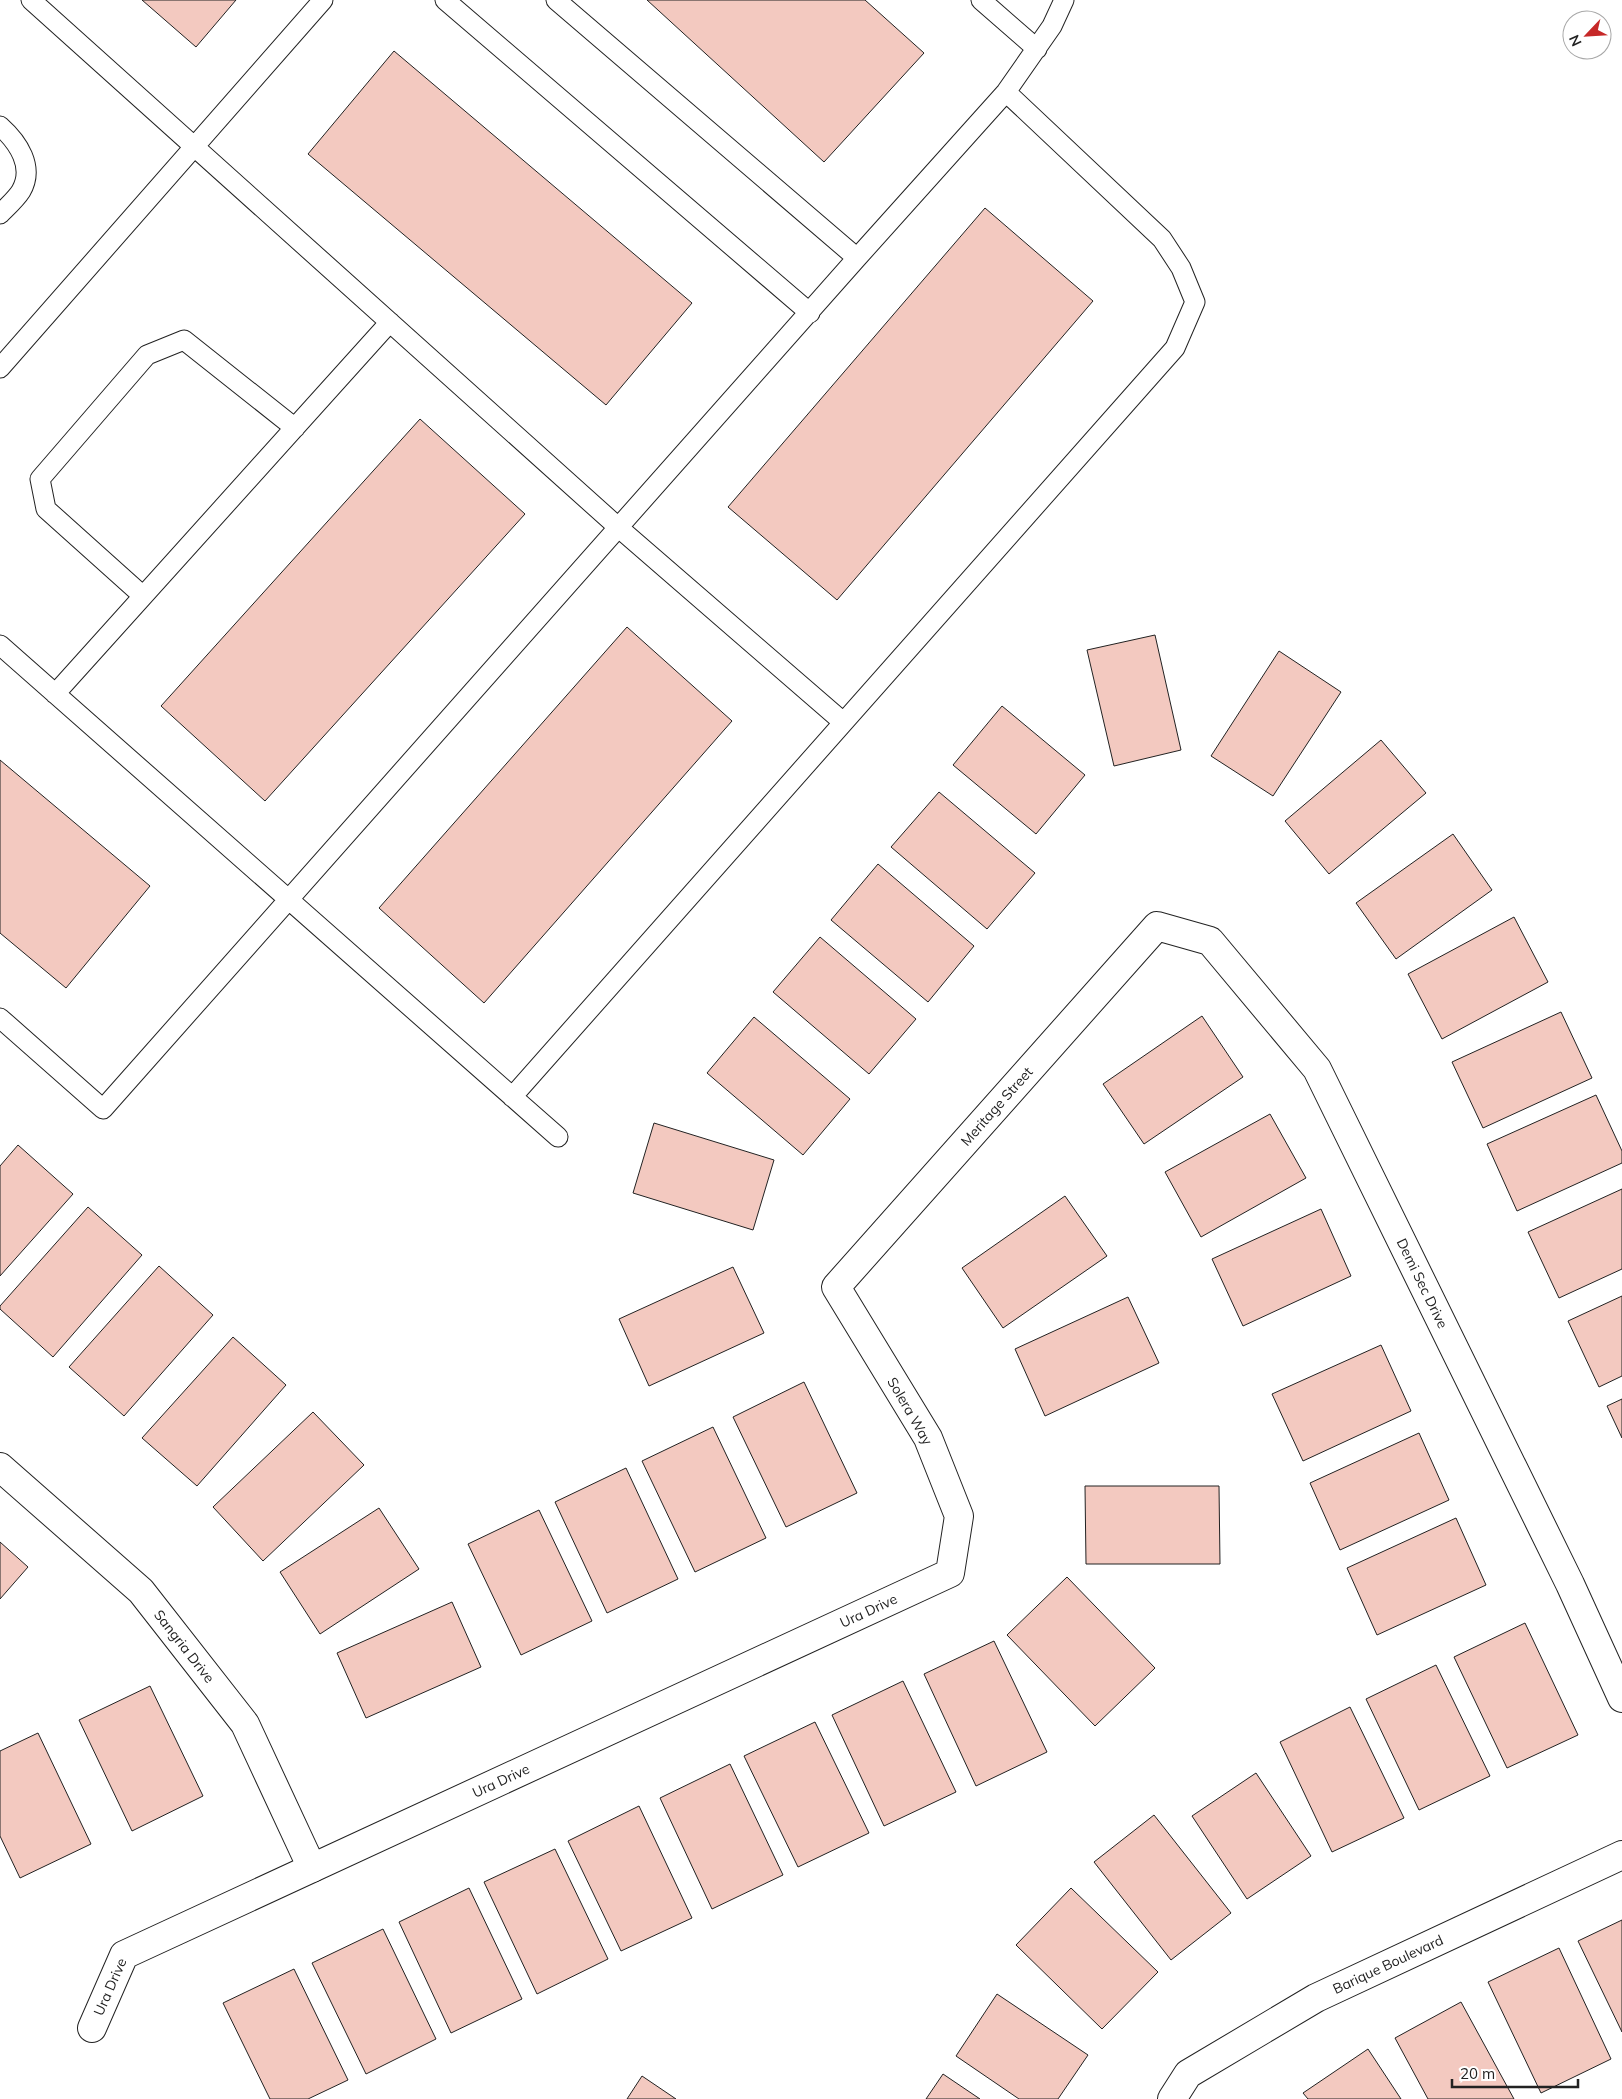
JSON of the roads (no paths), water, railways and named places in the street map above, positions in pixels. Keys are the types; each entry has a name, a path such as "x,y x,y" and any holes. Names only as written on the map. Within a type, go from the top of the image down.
{"street":[{"name":"Meritage Street","path":"836,1287 1158,926"},
{"name":"Demi Sec Drive","path":"1158,926 1210,941 1318,1069 1570,1584 1622,1698"},
{"name":"Solera Way","path":"836,1287 931,1446 959,1516 950,1573"},
{"name":"Sangria Drive","path":"0,1467 141,1591 233,1708 245,1724 312,1868"},
{"name":"Ura Drive","path":"92,2028 124,1955 950,1573"},
{"name":"Barique Boulevard","path":"1172,2099 1188,2074 1316,1998 1622,1855"}],"lane":[{"path":"31,0 619,528 843,722"},
{"path":"0,368 322,0"},
{"path":"445,0 810,313"},
{"path":"556,0 856,258"},
{"path":"981,0 1037,49"},
{"path":"0,1018 103,1109 810,313 856,258 1006,92 1052,26 1064,0"},
{"path":"512,1097 1175,348 1195,302 1181,268 1162,239 1006,92"},
{"path":"0,126 14,138 27,166 21,190 0,214"},
{"path":"55,694 390,322"},
{"path":"143,596 46,509 40,479 147,355 184,340 294,428"},
{"path":"0,645 558,1137"}]}
